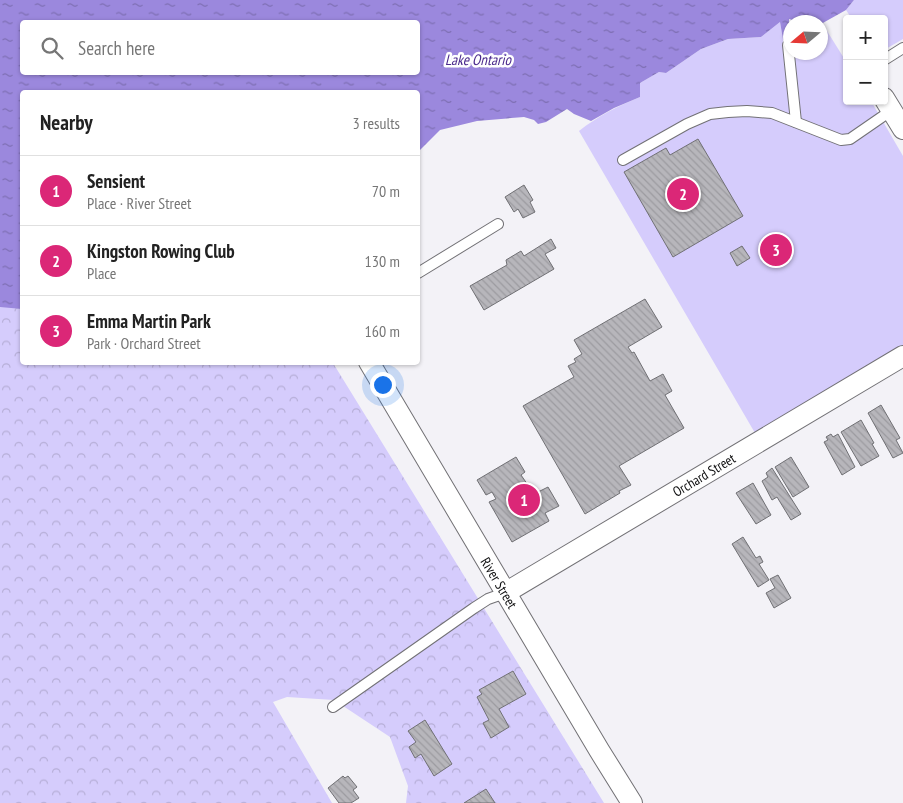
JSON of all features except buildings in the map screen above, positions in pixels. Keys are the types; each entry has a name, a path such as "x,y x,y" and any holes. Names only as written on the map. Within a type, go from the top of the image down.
{"street":[{"path":"888,104 903,129"},
{"name":"Orchard Street","path":"505,593 903,356"},
{"name":"River Street","path":"371,365 505,593 632,803"}],"lane":[{"path":"888,57 903,48"},
{"path":"790,60 796,122"},
{"path":"624,160 687,124 710,114 747,111 772,114 841,140 850,139 887,105"},
{"path":"420,272 498,224"},
{"path":"333,707 474,608 488,599 505,593"}],"green space":[{"path":"854,0 903,0 903,39 888,48 888,15 849,15 846,10"},
{"path":"780,22 783,39 783,60 828,60 828,33 843,57 843,105 873,105 903,156 903,345 755,433 579,131 608,112 640,97 640,83 659,72 666,73 701,49 728,39 761,37"},
{"path":"0,290 20,293 20,365 334,365 604,803 406,803 408,786 390,737 334,700 287,697 273,702 332,803 0,803"}],"water":[{"name":"Lake Ontario","path":"0,0 854,0 846,10 828,20 828,15 783,15 783,39 780,22 761,37 728,39 701,49 666,73 659,72 640,83 640,97 614,108 591,121 567,109 546,122 538,124 534,120 524,117 477,121 440,130 420,150 420,90 20,90 20,309 0,307"}],"place":[{"name":"Kingston Rowing Club","path":"683,194"},
{"name":"Emma Martin Park","path":"776,250"},
{"name":"Sensient","path":"524,500"}]}
